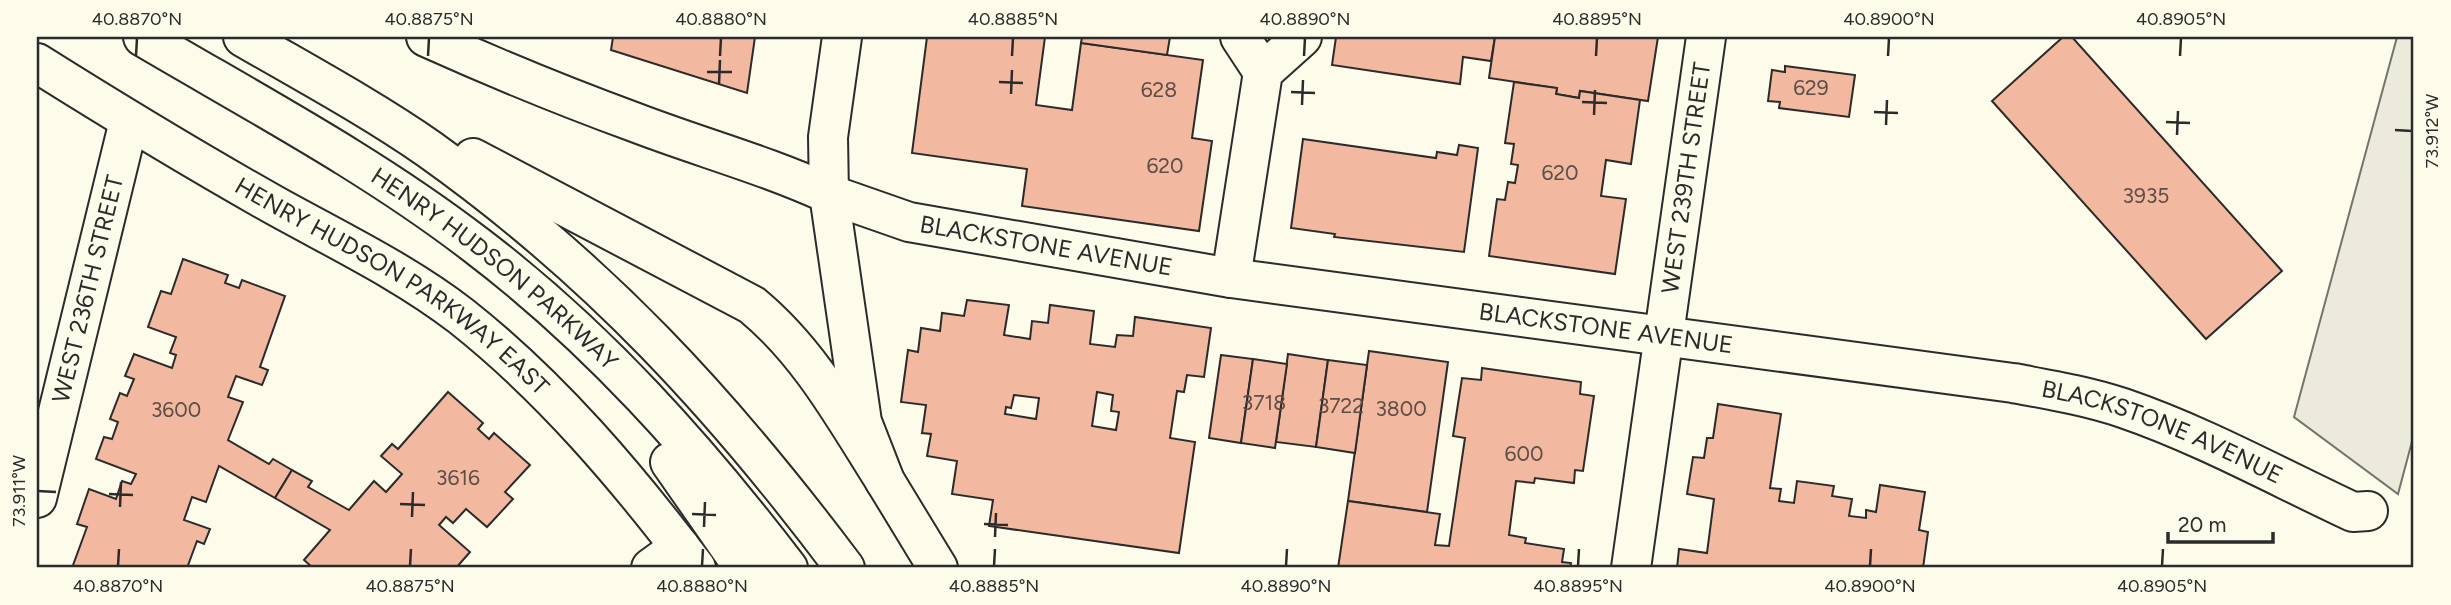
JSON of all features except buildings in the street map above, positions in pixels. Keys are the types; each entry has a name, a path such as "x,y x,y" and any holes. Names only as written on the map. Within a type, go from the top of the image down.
{"main road":[{"name":"HENRY HUDSON PARKWAY","path":"143,37 407,195 545,300 613,362 667,419 788,568"},
{"name":"HENRY HUDSON PARKWAY","path":"243,37 427,148 577,266 696,383 760,456 845,568"},
{"name":"BLACKSTONE AVENUE","path":"426,37 509,74 636,123 778,171 829,194 909,222 1231,278 2013,383 2078,395 2125,409 2192,437 2353,512 2368,511"},
{"path":"842,37 828,137 829,194 862,422 885,481"},
{"path":"1240,37 1263,72"},
{"path":"1231,278 1263,72 1302,37"},
{"name":"WEST 239TH STREET","path":"1631,568 1706,37"},
{"name":"HENRY HUDSON PARKWAY EAST","path":"37,63 129,121 389,269 460,315 525,370 576,423 676,561"},
{"path":"292,65 443,141 586,220 752,305 782,330 808,361 938,568"},
{"name":"WEST 236TH STREET","path":"37,498 129,121"},
{"path":"545,300 688,484 744,568"}],"shaded area":[{"path":"2397,37 2414,37 2414,434 2398,494 2294,417"}]}
